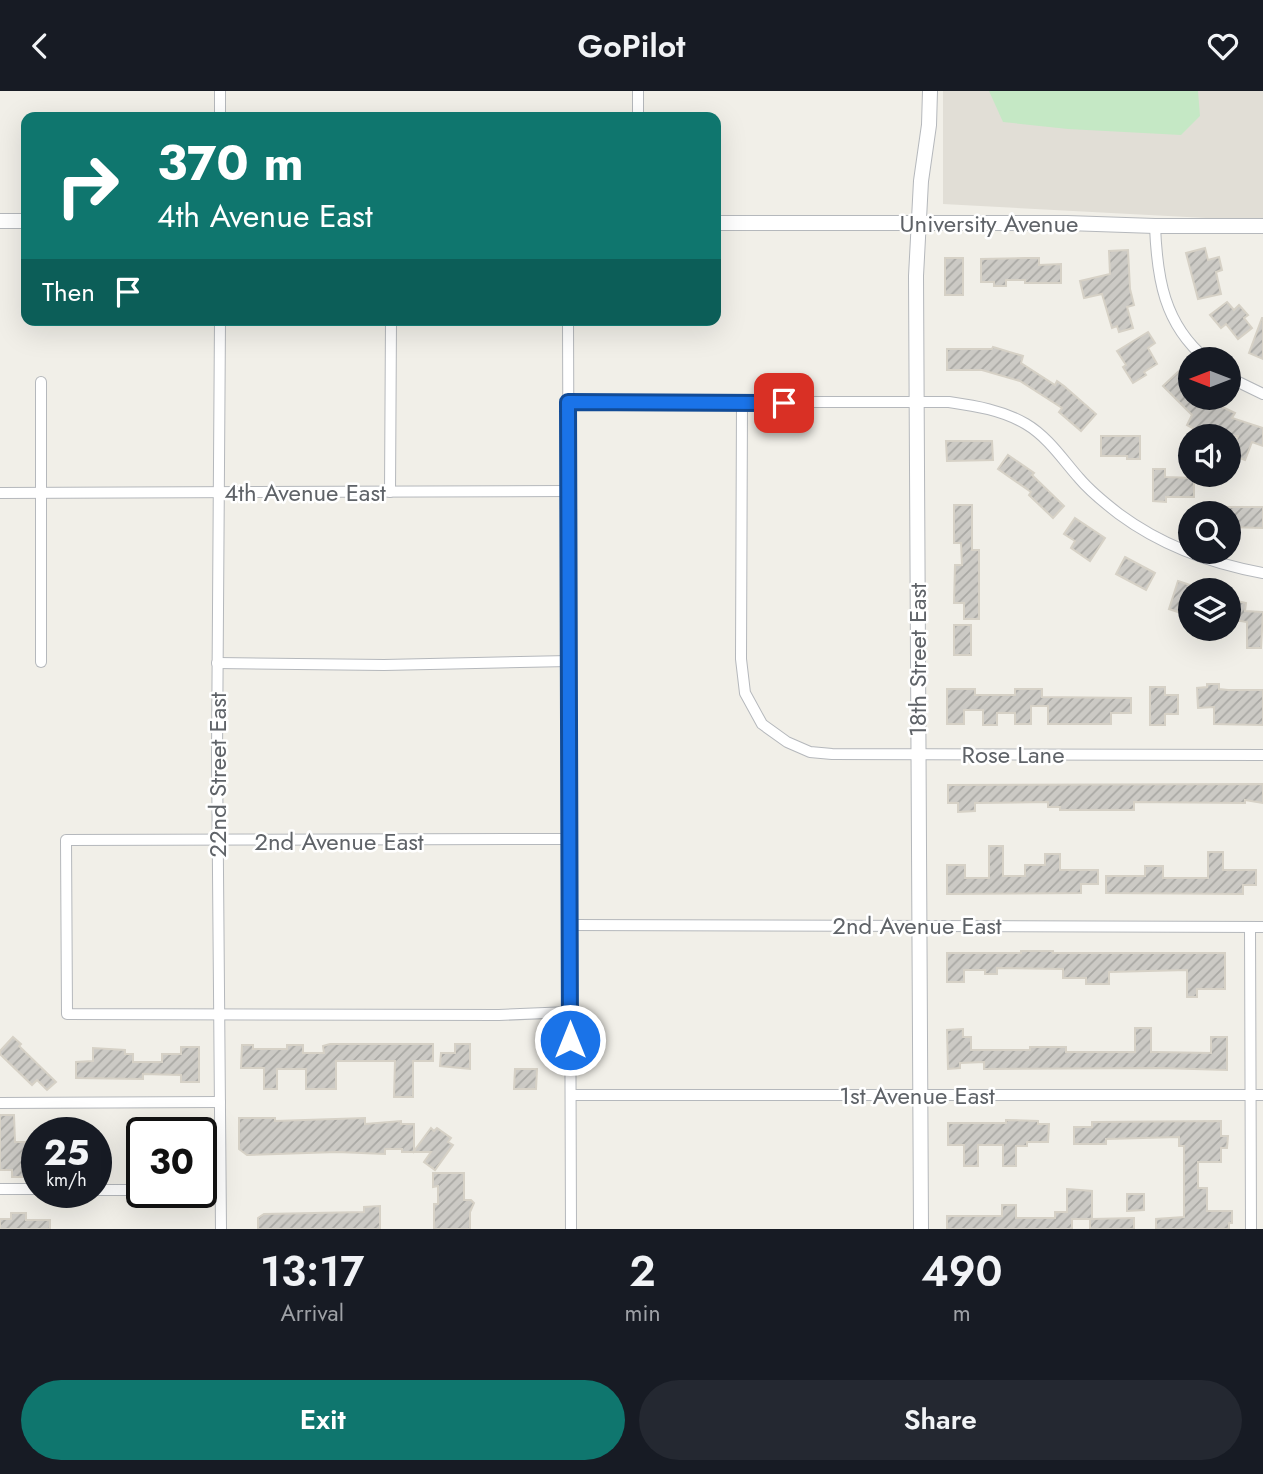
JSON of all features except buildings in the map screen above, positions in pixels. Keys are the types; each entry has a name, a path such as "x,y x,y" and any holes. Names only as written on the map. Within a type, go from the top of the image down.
{"street":[{"path":"220,91 220,112"},
{"path":"638,91 638,112"},
{"name":"18th Street East","path":"921,1229 916,276 921,181 929,125 930,91"},
{"path":"0,221 21,221"},
{"name":"University Avenue","path":"721,223 1263,226"},
{"path":"1155,226 1156,265 1169,314 1193,347"},
{"name":"22nd Street East","path":"220,326 217,840 220,1229"},
{"path":"390,492 391,326"},
{"path":"568,326 571,1229"},
{"path":"41,383 41,662"},
{"path":"1241,383 1263,394"},
{"path":"568,402 949,403 990,408 1027,425 1055,449 1081,481 1121,515 1173,545 1233,568 1263,573"},
{"name":"Rose Lane","path":"742,402 741,659 745,693 762,724 788,742 810,752 1263,755"},
{"name":"4th Avenue East","path":"0,493 568,491"},
{"path":"217,663 384,665 569,661"},
{"name":"2nd Avenue East","path":"219,1016 67,1014 66,841 570,839"},
{"name":"2nd Avenue East","path":"570,925 1263,927"},
{"path":"1250,927 1251,1229"},
{"path":"219,1016 499,1015 570,1012"},
{"name":"1st Avenue East","path":"571,1095 1263,1095"},
{"path":"0,1103 220,1102"},
{"path":"0,1189 21,1189"}],"shaded area":[{"path":"943,91 1263,91 1263,221 943,204"}],"green space":[{"path":"989,91 1198,91 1200,116 1181,135 1068,129 1003,122"}],"route":[{"path":"570,1040 568,402 784,403"}]}
